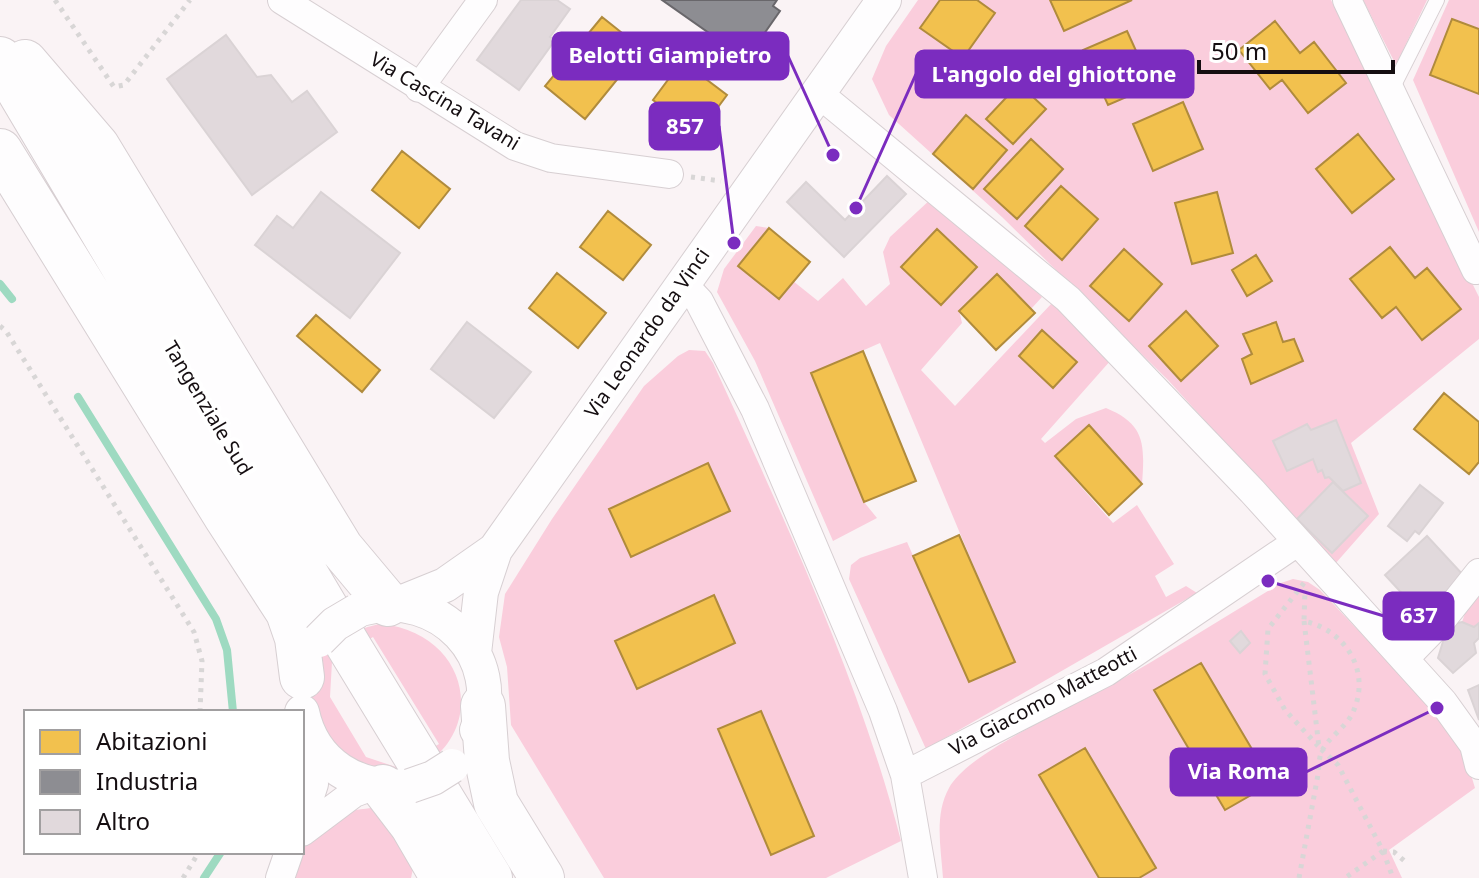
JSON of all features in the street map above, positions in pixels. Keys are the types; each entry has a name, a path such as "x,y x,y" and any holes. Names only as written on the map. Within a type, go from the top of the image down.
{"highway":[{"path":"0,34 97,146 341,548 387,604"},
{"name":"Tangenziale Sud","path":"0,59 396,779"},
{"path":"0,151 288,612 297,638 306,698"},
{"path":"476,726 496,803 542,878"},
{"path":"396,779 448,808 490,878"},
{"path":"396,779 412,825 443,878"}],"street":[{"name":"Via Cascina Tavani","path":"282,0 515,146 551,158 669,174"},
{"path":"419,88 483,0"},
{"name":"Via Leonardo da Vinci","path":"474,653 481,592 495,550 884,0"},
{"path":"1347,0 1476,270"},
{"path":"818,93 1068,299 1289,549 1404,659 1443,702 1474,745 1479,765"},
{"path":"682,283 699,301 755,409 864,664 905,775 923,878"},
{"name":"Via Giacomo Matteotti","path":"905,775 1106,672 1289,549"},
{"name":"Via Leonardo da Vinci","path":"387,604 445,585 495,550"},
{"path":"1404,659 1440,622 1479,573"},
{"path":"304,815 314,784 306,698 327,631 343,618 387,604 414,606 436,615 463,637 474,653 483,684 476,726 452,766 433,778 396,779 338,770 320,752 306,698"},
{"path":"304,830 345,799 396,779"},
{"path":"280,878 288,854"}],"lane":[{"path":"1391,91 1437,0"}],"path":[{"path":"55,0 114,87 124,85 190,0"},
{"path":"669,174 731,182 747,192"},
{"path":"0,326 194,632 202,661 200,710"},
{"path":"1289,549 1305,582 1304,621 1321,748 1299,878"},
{"path":"1305,582 1268,629 1265,674 1285,710 1338,765 1383,851 1393,878"},
{"path":"1304,621 1314,623 1336,637 1353,656 1360,671 1357,698 1351,715 1321,748"},
{"path":"1345,878 1383,851 1394,852 1408,864"},
{"path":"183,878 198,854"}],"shaded area":[{"path":"918,0 1331,0 1479,297 1479,339 1351,443 1379,514 1335,564 1168,380 1002,217 889,115 872,79 886,46"},
{"path":"1363,0 1427,0 1396,65"},
{"path":"1449,0 1479,0 1479,232 1413,80"},
{"path":"932,198 1042,297 1031,309 997,274 959,310 962,323 921,370 955,406 1052,303 1111,360 1041,439 1045,443 1076,419 1106,408 1128,421 1140,437 1142,484 1089,426 1055,457 1113,523 1137,505 1174,564 1155,576 1166,597 1186,586 1197,593 926,749 849,579 851,565 860,558 907,542 969,682 1015,662 880,343 812,373 864,502 877,518 833,541 755,361 717,292 724,269 756,226 769,228 739,266 778,299 793,281 818,301 843,278 866,306 890,284 883,252 890,237"},
{"path":"689,350 705,351 713,363 818,598 863,718 901,841 826,878 604,878 511,725 507,667 499,637 505,594 552,519 644,386"},
{"path":"1293,579 1308,582 1320,590 1443,720 1466,758 1475,788 1389,850 1402,878 1139,878 1156,867 1085,748 1039,775 1099,878 943,878 940,832 944,798 960,774 976,760 1108,687 1281,583","holes":["1200,663 1271,783 1225,810 1155,690"]},
{"path":"1479,586 1479,623 1474,627 1462,622 1471,596"},
{"path":"381,624 412,632 435,646 451,666 460,689 460,713 452,736 435,757 409,773 379,774 347,769 306,704 315,667 326,650 352,633","holes":["373,637 439,744 399,768 366,757 330,697 332,662"]},
{"path":"381,807 417,851 411,878 278,878 300,854 304,854 305,843 318,827 334,816"}],"building: Abitazioni":[{"path":"940,0 977,0 995,13 963,58 920,28"},
{"path":"1050,0 1132,0 1064,31"},
{"path":"602,17 642,49 585,119 545,86"},
{"path":"1452,19 1479,29 1479,94 1430,75"},
{"path":"1275,21 1300,53 1314,42 1346,83 1308,113 1282,80 1270,89 1239,50"},
{"path":"1127,31 1152,86 1108,105 1083,50"},
{"path":"682,61 727,95 698,134 653,100"},
{"path":"1019,84 1046,109 1013,144 986,119"},
{"path":"1183,102 1203,149 1153,171 1133,124"},
{"path":"966,115 1007,150 973,189 933,154"},
{"path":"1358,134 1394,179 1352,213 1316,169"},
{"path":"1031,139 1063,169 1017,219 984,189"},
{"path":"402,151 450,189 419,228 372,190"},
{"path":"1061,186 1098,219 1062,260 1025,226"},
{"path":"1217,192 1233,253 1192,264 1175,203"},
{"path":"608,211 651,245 623,280 580,247"},
{"path":"769,228 810,262 779,299 738,266"},
{"path":"937,229 977,267 941,305 901,267"},
{"path":"1390,247 1415,278 1427,268 1461,309 1422,340 1396,307 1382,318 1350,279"},
{"path":"1124,249 1162,284 1129,321 1090,286"},
{"path":"1256,255 1272,281 1247,296 1232,270"},
{"path":"557,273 606,313 578,348 529,308"},
{"path":"997,274 1035,313 996,350 959,311"},
{"path":"1186,311 1218,346 1181,381 1149,346"},
{"path":"316,315 380,370 362,392 297,336"},
{"path":"1276,322 1283,342 1294,339 1303,361 1251,384 1242,359 1252,354 1243,334"},
{"path":"1042,330 1077,362 1053,388 1019,356"},
{"path":"863,351 916,481 864,502 811,373"},
{"path":"1444,393 1479,422 1479,462 1469,474 1414,429"},
{"path":"1089,425 1142,484 1109,515 1055,456"},
{"path":"708,463 730,511 631,557 609,509"},
{"path":"959,535 1015,662 969,682 913,556"},
{"path":"714,595 735,643 637,689 615,641"},
{"path":"1201,663 1272,783 1225,810 1154,690"},
{"path":"761,711 814,836 771,855 718,729"},
{"path":"1085,748 1156,868 1139,878 1099,878 1039,775"}],"building: Industria":[{"path":"662,0 777,0 773,6 780,11 759,41 752,36 739,54"}],"building: Altro":[{"path":"521,0 557,0 570,9 550,37 555,40 519,90 477,60"},
{"path":"226,35 257,77 271,75 292,102 307,91 337,132 252,195 167,79"},
{"path":"887,176 906,194 844,257 787,202 806,182 845,220"},
{"path":"321,192 400,253 350,318 255,245 277,216 293,228"},
{"path":"467,322 531,372 494,418 431,369"},
{"path":"1336,420 1361,483 1343,491 1329,477 1325,478 1322,470 1318,472 1313,459 1287,471 1273,441 1307,424 1311,430"},
{"path":"1333,482 1368,516 1332,553 1297,519"},
{"path":"1420,485 1443,503 1419,534 1415,531 1407,541 1388,526"},
{"path":"1427,536 1464,576 1422,615 1385,575"},
{"path":"1462,622 1474,627 1479,623 1479,638 1474,643 1476,653 1453,673 1438,658 1448,625"},
{"path":"1241,631 1250,643 1240,653 1230,641"},
{"path":"1479,685 1479,720 1468,690"}],"waterway":[{"path":"0,284 12,299"},
{"path":"78,397 216,619 227,650 233,710"},
{"path":"204,878 220,854"}],"place":[{"name":"Belotti Giampietro","path":"833,155"},
{"name":"L'angolo del ghiottone","path":"856,208"},
{"name":"857","path":"734,243"},
{"name":"637","path":"1268,581"},
{"name":"Via Roma","path":"1437,708"}]}
